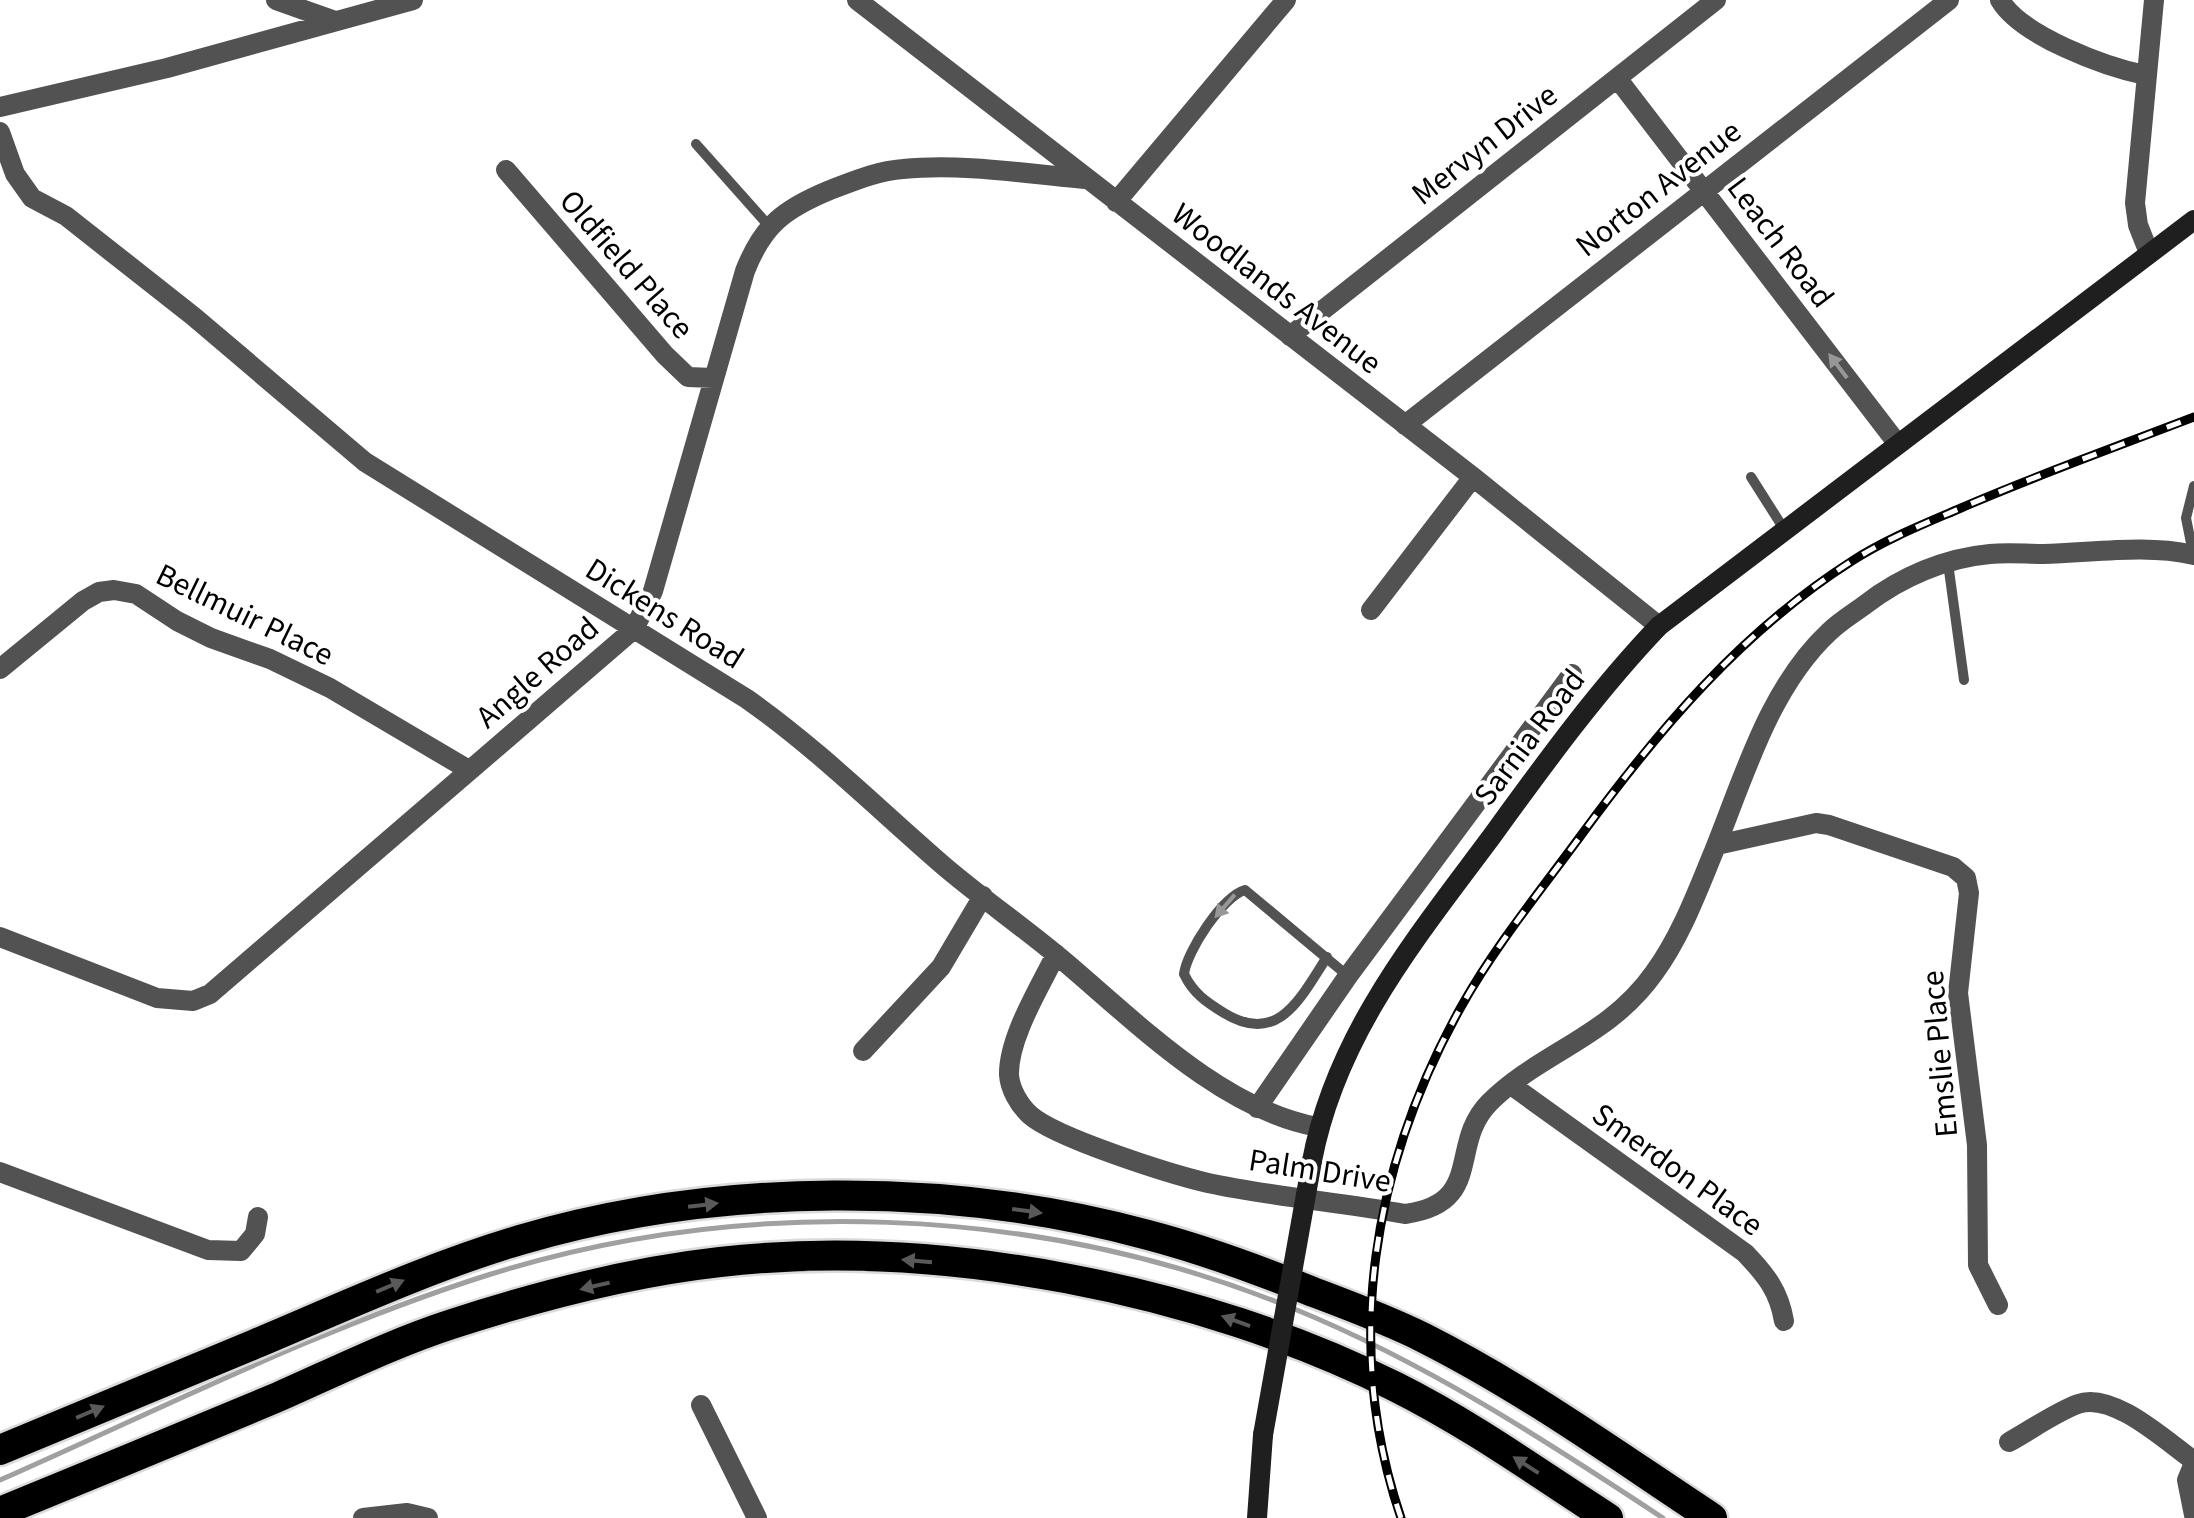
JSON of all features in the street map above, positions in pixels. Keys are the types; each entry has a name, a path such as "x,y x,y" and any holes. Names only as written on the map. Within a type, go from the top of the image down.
{"highway":[{"path":"0,1450 424,1271 523,1239 595,1222 744,1200 914,1198 1064,1216 1145,1234 1234,1260 1342,1303 1420,1336 1508,1384 1712,1518"},
{"path":"0,1512 448,1325 538,1298 632,1277 719,1262 807,1256 907,1260 1045,1276 1127,1289 1218,1315 1325,1354 1396,1387 1460,1422 1608,1518"}],"main road":[{"name":"Sarnia Road","path":"1257,1518 1263,1435 1318,1127 1340,1067 1372,1003 1399,961 1587,707 1659,626 2194,220"}],"street":[{"path":"276,0 335,21"},
{"path":"0,107 167,68 413,0"},
{"path":"1116,202 1286,0"},
{"name":"Mervyn Drive","path":"1290,336 1716,0"},
{"name":"Norton Avenue","path":"1406,425 1949,0"},
{"path":"2000,0 2014,17 2057,42 2109,66 2146,75"},
{"path":"2149,253 2135,204 2154,0"},
{"name":"Woodlands Avenue","path":"868,4 1659,626"},
{"name":"Leach Road","path":"1617,78 1897,443"},
{"name":"Dickens Road","path":"0,132 15,174 32,198 66,216 364,462 778,722 1184,1059 1257,1108 1291,1122 1318,1127"},
{"name":"Angle Road","path":"0,937 158,998 194,1001 210,994 634,629 653,591 745,271 768,226 811,198 866,176 902,169 1086,178"},
{"name":"Oldfield Place","path":"506,170 664,355 688,377 713,378"},
{"path":"1371,610 1473,476"},
{"name":"Palm Drive","path":"1056,954 1012,1053 1009,1077 1015,1096 1029,1114 1049,1128 1206,1182 1405,1214 1428,1211 1453,1192 1481,1114 1511,1085 1598,1029 1641,990 1669,950 1780,698 1802,662 1830,631 1882,592 1921,570 1989,554 2158,549 2194,556"},
{"name":"Bellmuir Place","path":"0,669 82,601 114,590 136,594 211,638 270,659 330,688 469,770"},
{"path":"1257,1108 1348,976 1572,674"},
{"path":"1502,769 1528,786"},
{"name":"Emslie Place","path":"1716,844 1804,824 1830,825 1953,868 1966,878 1969,893 1958,993 1977,1145 1976,1250 1983,1277 1998,1305"},
{"path":"863,1051 940,967 983,896"},
{"name":"Smerdon Place","path":"1511,1085 1745,1253 1768,1276 1780,1299 1784,1321"},
{"path":"3,1179 208,1250 242,1252 255,1234 258,1216"},
{"path":"2009,1442 2079,1404 2098,1402 2134,1417 2194,1462 2187,1480 2194,1515"},
{"path":"702,1406 758,1518"},
{"path":"363,1518 407,1513 428,1518"}],"lane":[{"path":"696,144 768,226"},
{"path":"1751,477 1784,529"},
{"path":"2194,486 2186,518 2194,556"},
{"path":"1948,563 1964,680"},
{"path":"1327,957 1294,1003 1268,1025 1230,1017 1202,1000 1184,974 1186,962 1221,908 1234,893 1245,890 1327,957 1348,976"}],"waterway":[{"path":"0,1480 302,1344 425,1296 585,1249 684,1232 785,1223 887,1222 989,1230 1089,1246 1187,1271 1282,1304"},
{"path":"1292,1308 1436,1377 1663,1518"}],"railway":[{"path":"1401,1518 1383,1453 1373,1387 1371,1322 1376,1256 1388,1192 1406,1129 1431,1067 1474,984 1519,919 1672,720 1739,650 1812,589 1865,553 1919,526 2194,417"}]}
